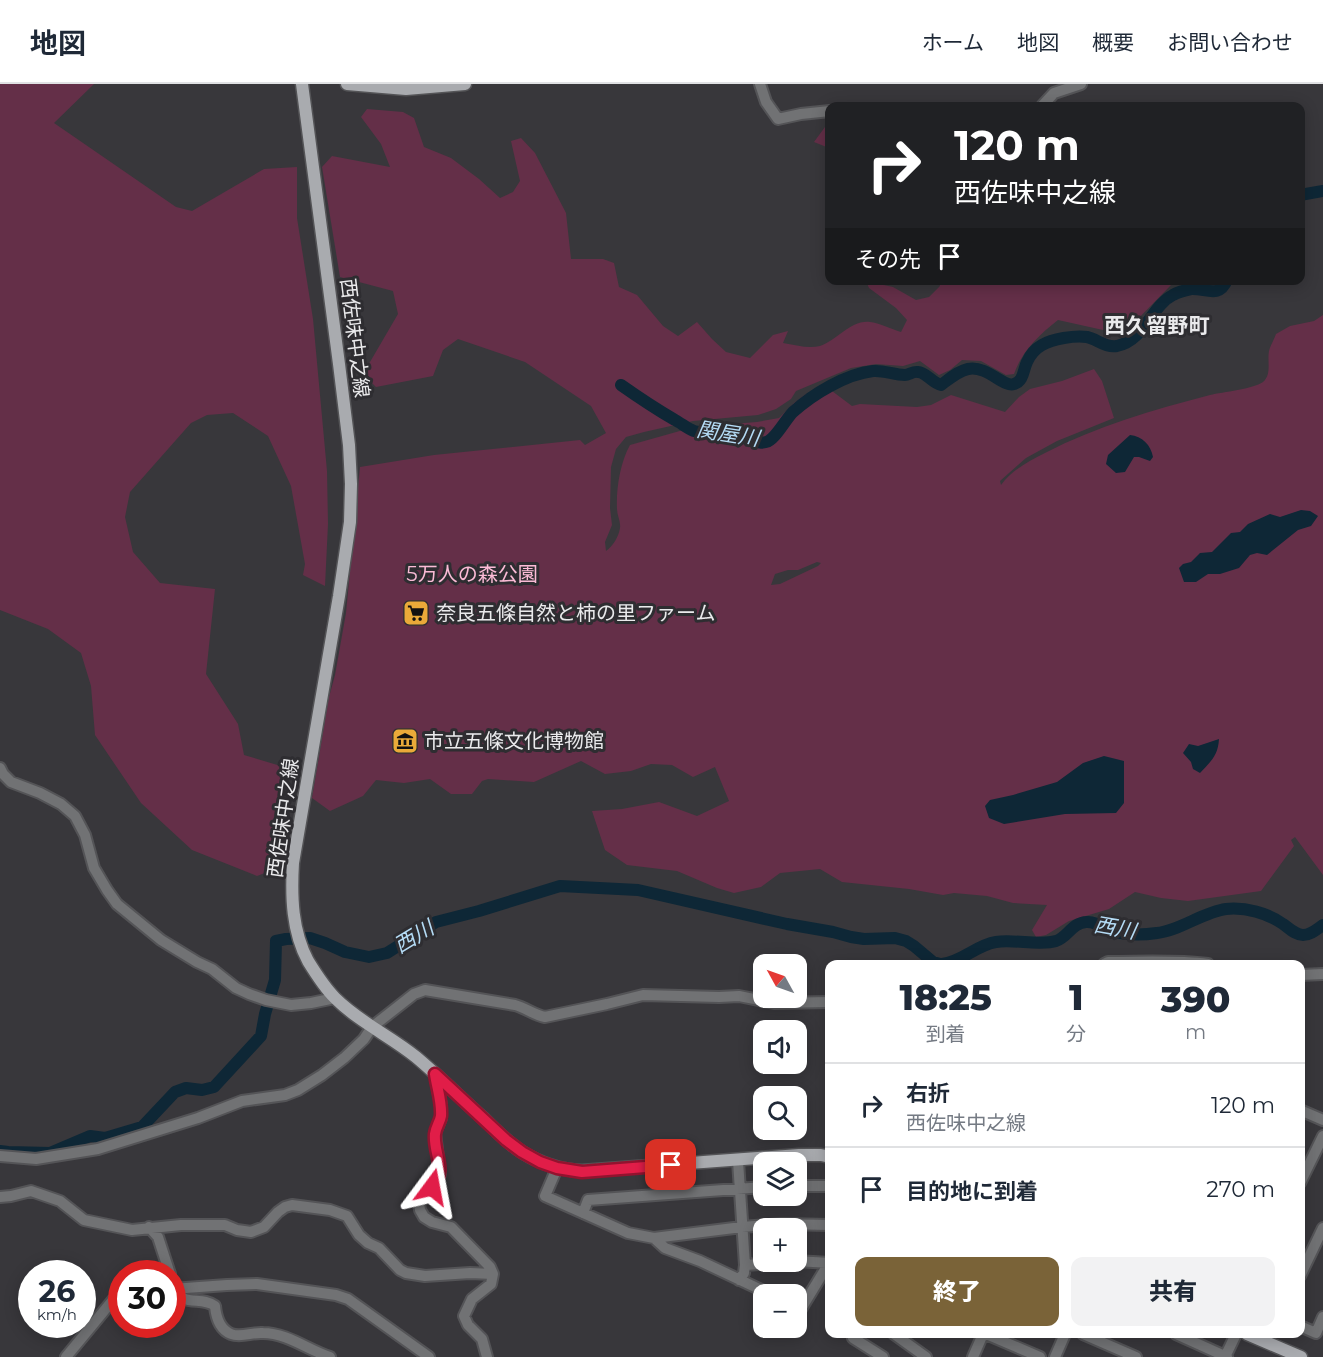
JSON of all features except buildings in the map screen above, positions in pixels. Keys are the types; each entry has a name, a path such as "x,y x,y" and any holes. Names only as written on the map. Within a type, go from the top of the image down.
{"main road":[{"name":"西佐味中之線","path":"302,84 349,445 351,484 350,522 332,640 293,863 292,904 300,945 321,981 335,998 372,1027 397,1042 506,1140 540,1162 557,1168 582,1172 799,1155 825,1156"},
{"path":"347,84 406,88 465,84"},
{"path":"1256,1338 1301,1357"}],"street":[{"path":"760,84 766,102 778,119 825,112"},
{"path":"1046,102 1054,93 1081,84"},
{"path":"0,768 11,782 61,804 75,816 85,836 94,868 107,891 117,904 161,940 212,969 236,988 266,1000 291,1005 335,998"},
{"path":"1305,975 1323,974"},
{"path":"0,1156 36,1159 98,1149 198,1118 242,1101 285,1095 298,1090 321,1075 364,1039 372,1027 414,994 425,990 524,1007 536,1015 545,1017 643,995 719,998 739,996 774,1003 825,1002"},
{"path":"435,1074 441,1105 441,1118 435,1133 440,1174 438,1181 422,1196 419,1203 420,1210 424,1217 432,1222 451,1227 490,1267 493,1274 491,1284 472,1299 464,1316 468,1325 482,1339 487,1357"},
{"path":"1305,1112 1323,1120"},
{"path":"1305,1173 1323,1138"},
{"path":"738,1161 745,1265 739,1280"},
{"path":"557,1168 545,1196 628,1233 654,1238 742,1227 782,1224 825,1225"},
{"path":"807,1186 825,1186"},
{"path":"583,1213 588,1200 753,1188"},
{"path":"0,1197 31,1191 60,1202 84,1220 132,1230 180,1225 225,1225 251,1232 264,1227 278,1212 292,1204 330,1210 346,1216 359,1235 368,1243 379,1248 400,1270 406,1273 425,1276 493,1274"},
{"path":"149,1227 158,1237 165,1260"},
{"path":"1305,1266 1323,1228"},
{"path":"654,1238 665,1248 700,1261 753,1286"},
{"path":"807,1262 825,1263"},
{"path":"745,1265 753,1264"},
{"path":"807,1299 825,1270"},
{"path":"186,1287 257,1284 336,1295 348,1299 429,1357"},
{"path":"186,1299 193,1302 204,1301 215,1306 219,1324 232,1334 264,1333 288,1338 330,1357"},
{"path":"66,1357 108,1306"},
{"path":"1305,1328 1316,1333 1323,1317"},
{"path":"853,1338 883,1357"},
{"path":"900,1338 926,1357"},
{"path":"973,1357 982,1338"},
{"path":"991,1338 1017,1352 1040,1357"},
{"path":"1055,1357 1063,1338"},
{"path":"1092,1338 1136,1357"},
{"path":"1185,1338 1226,1357 1234,1338"}],"green space":[{"path":"0,84 94,84 54,123 176,207 192,211 264,169 297,167 297,218 313,319 327,471 328,524 325,586 303,575 305,564 291,486 268,436 233,413 207,415 191,423 130,492 125,517 133,552 160,583 215,589 206,674 238,724 244,755 284,767 270,871 257,876 192,850 141,803 95,735 91,686 81,653 48,629 0,610"},
{"name":"5万人の森公園","path":"367,109 403,112 414,118 424,147 451,158 500,198 513,192 520,181 511,141 521,138 535,153 566,213 571,259 603,259 614,263 619,287 637,295 663,326 678,336 697,322 726,352 750,358 773,335 788,331 783,343 811,347 820,346 850,327 863,322 874,323 901,332 907,320 868,285 893,287 916,300 929,297 940,285 1171,285 1132,325 1120,330 1103,330 1058,320 1032,344 1014,374 1006,375 981,361 962,360 950,370 939,375 920,361 903,366 876,364 851,368 796,391 791,399 776,409 758,415 693,421 626,437 616,449 611,467 612,525 605,542 606,551 613,544 619,531 618,485 621,468 630,445 694,427 779,418 806,394 832,391 852,406 860,404 917,407 931,405 951,395 1005,412 1030,389 1062,381 1094,369 1102,381 1114,418 1057,441 1026,458 1000,481 1001,485 1010,475 1027,463 1085,435 1167,407 1263,382 1269,367 1269,351 1276,334 1290,326 1314,321 1323,315 1323,875 1295,837 1291,840 1294,846 1261,891 1188,901 1135,892 1109,909 1069,921 1046,935 1036,937 1032,930 1047,905 1013,903 987,896 954,893 943,895 842,882 820,869 780,873 761,887 734,893 677,871 627,865 605,850 592,811 622,809 659,802 697,816 729,801 715,767 693,777 672,765 651,764 631,771 605,774 581,761 534,782 488,779 482,781 472,794 451,794 430,779 404,783 376,780 363,796 330,811 312,798 346,613 360,467 434,455 580,440 585,445 606,433 591,406 525,362 458,339 443,350 433,376 376,387 363,374 398,314 393,291 340,277 322,167 332,156 390,167 381,144 361,117","holes":["817,562 821,563 780,584 771,585 775,574 798,570"]},
{"path":"825,127 825,146 814,142"}],"water":[{"path":"1130,435 1145,442 1153,457 1150,461 1134,457 1125,472 1116,473 1106,464 1108,455"},
{"path":"1301,510 1310,511 1318,516 1311,526 1298,530 1267,555 1257,553 1250,555 1239,568 1220,574 1208,574 1196,582 1184,582 1179,568 1191,562 1200,553 1212,552 1231,533 1240,532 1248,524 1270,514 1280,517"},
{"path":"1219,739 1217,750 1211,761 1200,773 1193,769 1191,762 1183,753 1189,744 1198,746"},
{"path":"1104,756 1124,761 1124,803 1116,813 1065,814 1004,824 989,818 985,806 990,800 1057,782 1083,763"}],"waterway":[{"name":"関屋川","path":"1305,194 1323,191"},
{"name":"関屋川","path":"621,385 694,431 730,434 762,443 773,438 801,405 830,386 852,376 873,371 905,375 918,372 941,385 961,372 975,369 982,370 1005,383 1014,384 1021,378 1031,355 1046,343 1064,338 1082,337 1091,338 1109,346 1127,343 1141,330 1165,300 1173,295 1191,289 1216,291 1224,285"},
{"name":"西川","path":"0,1151 50,1153 90,1136 105,1138 142,1127 175,1092 186,1088 202,1090 214,1087 261,1036 275,980 276,941 310,938 345,952 369,957 387,953 436,922 560,886 638,890 851,937 895,938 906,941 931,960"},
{"name":"西川","path":"956,960 982,946 996,942 1056,941 1077,925 1086,922 1116,932 1152,934 1174,929 1217,911 1233,909 1263,914 1300,935 1314,932 1323,925"}],"place":[{"name":"奈良五條自然と柿の里ファーム","path":"416,613"},
{"name":"市立五條文化博物館","path":"405,741"}],"district":[{"name":"西久留野町","path":"1157,326"}],"route":[{"path":"432,1187 438,1181 440,1174 435,1133 441,1118 441,1105 435,1074 506,1140 540,1162 568,1171 582,1172 671,1165"}]}
